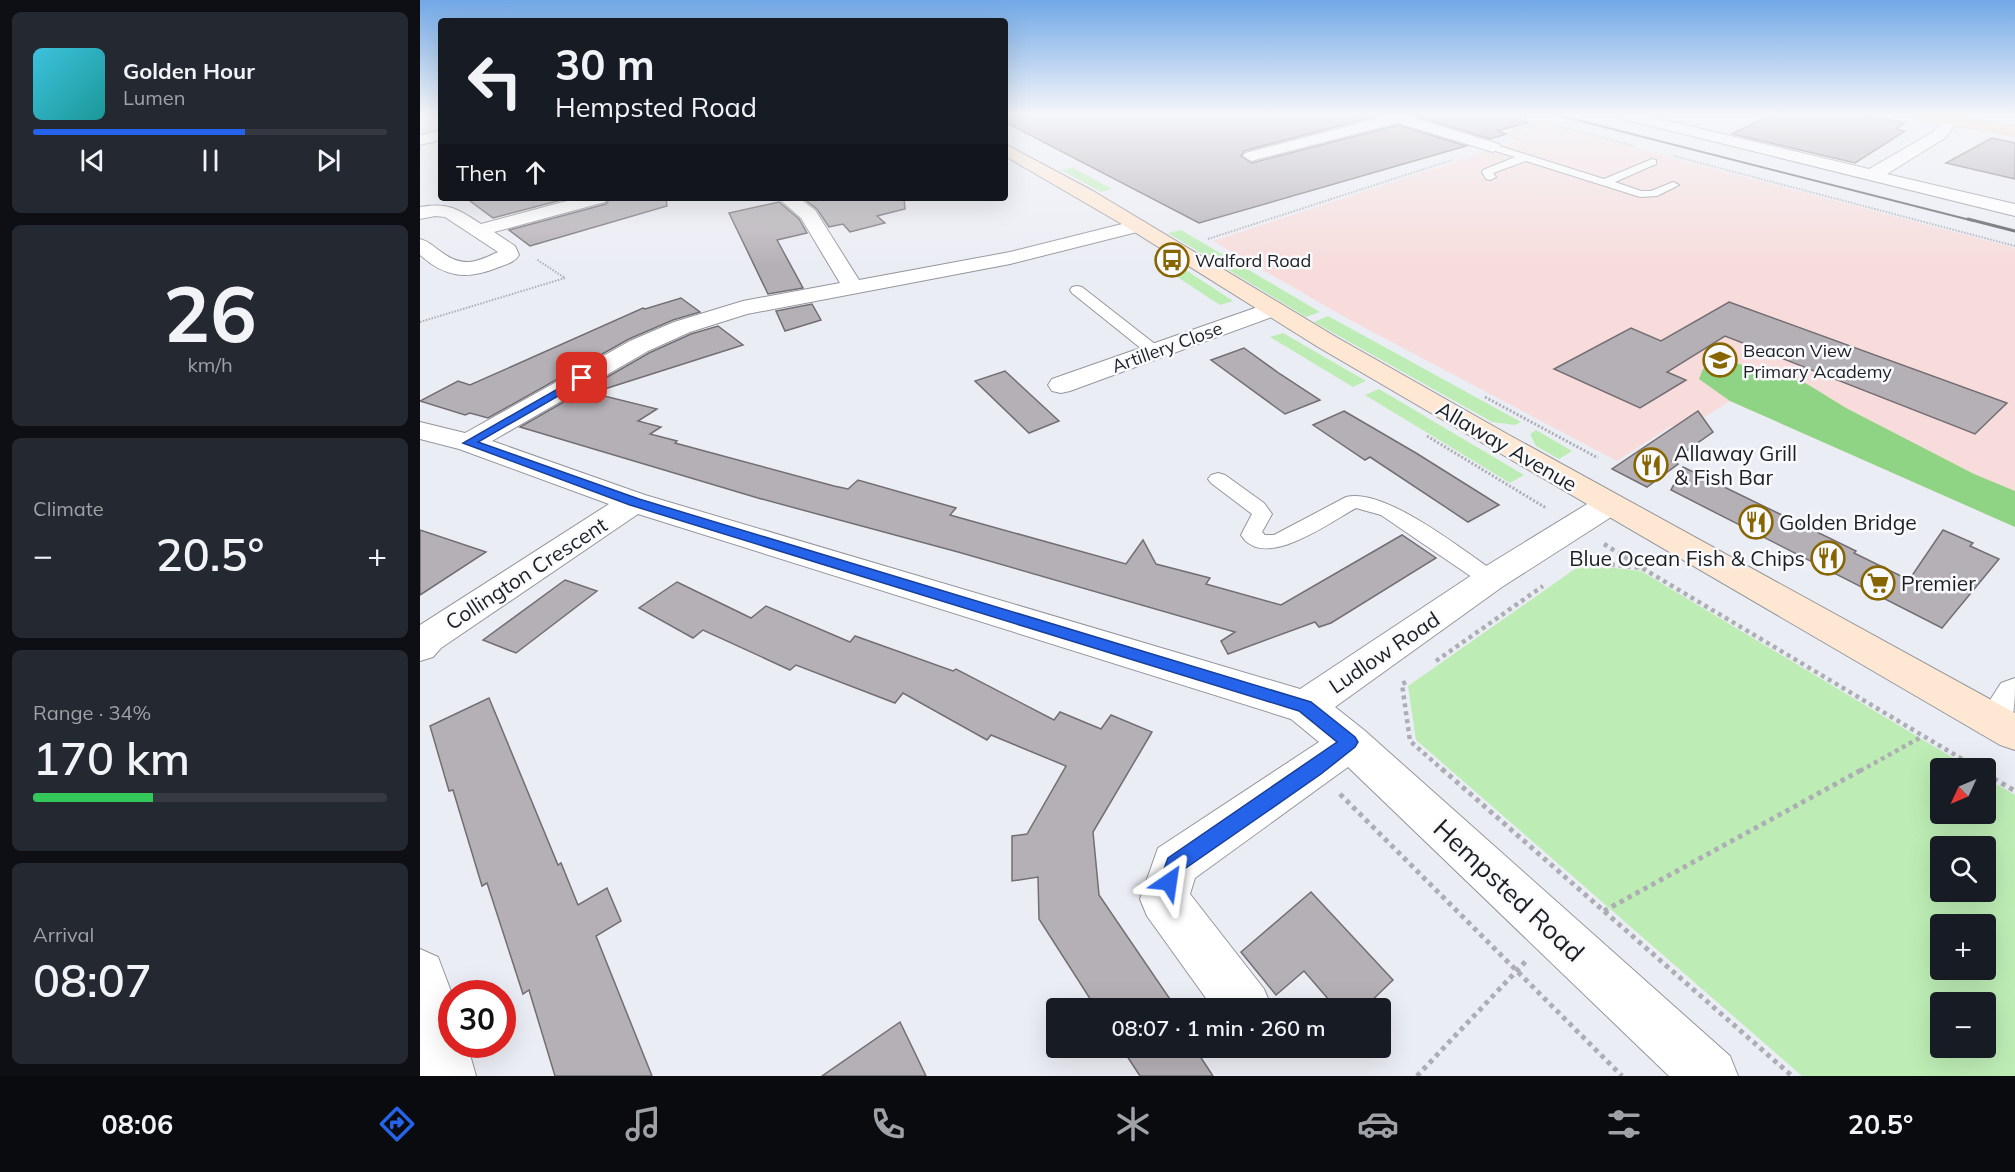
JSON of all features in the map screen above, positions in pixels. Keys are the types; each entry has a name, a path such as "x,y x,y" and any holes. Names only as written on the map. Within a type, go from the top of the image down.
{"street":[{"name":"Allaway Avenue","path":"1033,165 1138,226 1272,309 1608,505 2009,716"},
{"path":"1832,165 2015,210"},
{"path":"1872,175 1888,165"},
{"path":"479,230 588,201"},
{"path":"791,201 808,214 852,286"},
{"path":"420,213 435,210 450,212 508,250 509,255 477,267 459,269 449,267 420,245"},
{"path":"469,443 639,346 682,327 743,308 1010,258 1138,226"},
{"name":"Artillery Close","path":"1061,385 1272,309"},
{"path":"420,430 469,443 634,502 1305,706"},
{"name":"Collington Crescent","path":"420,647 428,638 634,502"},
{"name":"Ludlow Road","path":"1305,706 1490,579 1608,505"},
{"name":"Hempsted Road","path":"1305,706 1332,756 1554,931 1710,1076"},
{"path":"1238,998 1164,899 1175,864 1332,756"},
{"path":"420,975 448,1076"}],"lane":[{"path":"1490,177 1487,172 1505,165"},
{"path":"1551,165 1649,195 1673,185"},
{"path":"1604,183 1645,165"},
{"path":"1077,290 1154,351"},
{"path":"1218,479 1257,507 1262,514 1260,522 1252,528 1251,535 1257,541 1268,543 1279,541 1353,501 1368,503 1388,510 1490,579"}],"path":[{"path":"1206,239 1436,165"},
{"path":"1708,165 2015,246"},
{"path":"1422,433 1642,568 1960,758"},
{"path":"1570,567 1580,561 1642,568"},
{"path":"1430,665 1552,580"},
{"path":"1412,678 1402,684 1410,741 1792,1076"},
{"path":"1604,911 1923,736"},
{"path":"1332,756 1516,971 1622,1076"},
{"path":"1996,780 2015,791"},
{"path":"1417,1076 1554,931"}],"shaded area":[{"name":"Beacon View Primary Academy","path":"1444,165 1700,165 2015,248 2015,527 1730,401 1682,431 1671,426 1617,461 1348,319 1213,241"}],"green space":[{"path":"1072,167 1112,189 1101,192 1061,170"},
{"path":"1181,230 1320,312 1306,317 1168,233"},
{"path":"1175,263 1233,301 1220,305 1162,267"},
{"path":"1328,316 1521,422 1515,425 1492,422 1314,322"},
{"path":"1283,333 1366,381 1353,387 1270,337"},
{"path":"1723,360 1799,379 1846,408 1974,474 2015,491 2015,527 1730,401 1699,379 1703,369"},
{"path":"1379,389 1524,475 1510,483 1365,395"},
{"path":"1536,430 1572,451 1559,459 1536,446 1530,434"},
{"path":"1582,564 1641,571 1953,758 1930,758 1930,824 1996,824 1996,784 2015,795 2015,1076 1802,1076 1416,740 1408,686"}],"building":[{"path":"1088,165 1399,165 1199,223"},
{"path":"1956,165 2015,165 2015,179"},
{"path":"470,201 558,201 493,218"},
{"path":"608,201 666,201 667,206 530,246 509,230 606,204"},
{"path":"807,201 904,201 905,209 877,216 885,223 850,232 843,224 829,227 817,209"},
{"path":"779,202 799,219 807,233 777,240 803,288 768,294 729,213"},
{"path":"681,298 700,312 673,320 629,339 488,418 470,413 465,415 420,401 458,381 470,385 643,308"},
{"path":"1729,302 2007,403 1975,434 1725,336 1667,372 1686,380 1640,408 1554,369 1631,328 1661,341"},
{"path":"812,304 821,320 785,331 776,311"},
{"path":"718,326 743,345 592,393 657,409 638,421 661,427 650,434 677,441 675,443 848,489 858,480 956,508 950,515 1126,564 1143,540 1156,564 1210,578 1206,584 1281,605 1402,535 1436,558 1331,623 1319,627 1315,622 1228,654 1221,641 1235,632 958,552 758,498 520,427 649,353 691,334"},
{"path":"1244,348 1320,400 1285,414 1211,360"},
{"path":"1005,371 1059,421 1029,433 975,381"},
{"path":"1344,411 1499,505 1468,522 1370,457 1365,460 1313,425"},
{"path":"1698,411 1713,432 1672,461 1678,464 1647,487 1612,469"},
{"path":"1683,467 1856,551 1854,553 1909,580 1943,530 1973,543 1970,546 1999,559 1942,628 1671,490"},
{"path":"420,530 486,552 420,595"},
{"path":"565,580 597,591 516,653 483,640"},
{"path":"677,582 751,618 766,606 850,642 855,636 953,671 956,669 1054,720 1060,712 1101,729 1111,715 1152,732 1093,832 1099,895 1169,998 1090,998 1039,919 1038,877 1012,881 1012,836 1027,834 1066,766 991,735 987,740 903,693 895,703 796,665 790,670 703,630 693,638 639,608"},
{"path":"489,698 558,865 561,863 578,905 607,888 621,921 596,936 652,1076 555,1076 529,990 523,994 487,883 482,886 453,790 449,791 430,726"},
{"path":"1311,892 1393,980 1374,998 1327,998 1304,971 1276,995 1241,952"},
{"path":"900,1022 926,1076 822,1076"},
{"path":"1128,1058 1201,1058 1213,1076 1140,1076"}],"railway":[{"path":"1755,165 1974,221"},
{"path":"1968,219 2015,231"}],"place":[{"name":"Walford Road","path":"1172,260"},
{"name":"Beacon View Primary Academy","path":"1720,360"},
{"name":"Allaway Grill & Fish Bar","path":"1651,465"},
{"name":"Golden Bridge","path":"1756,522"},
{"name":"Blue Ocean Fish & Chips","path":"1828,558"},
{"name":"Premier","path":"1878,583"}],"route":[{"path":"582,378 469,443 634,502 1305,706 1349,742 1315,769 1175,864 1169,882"}]}
